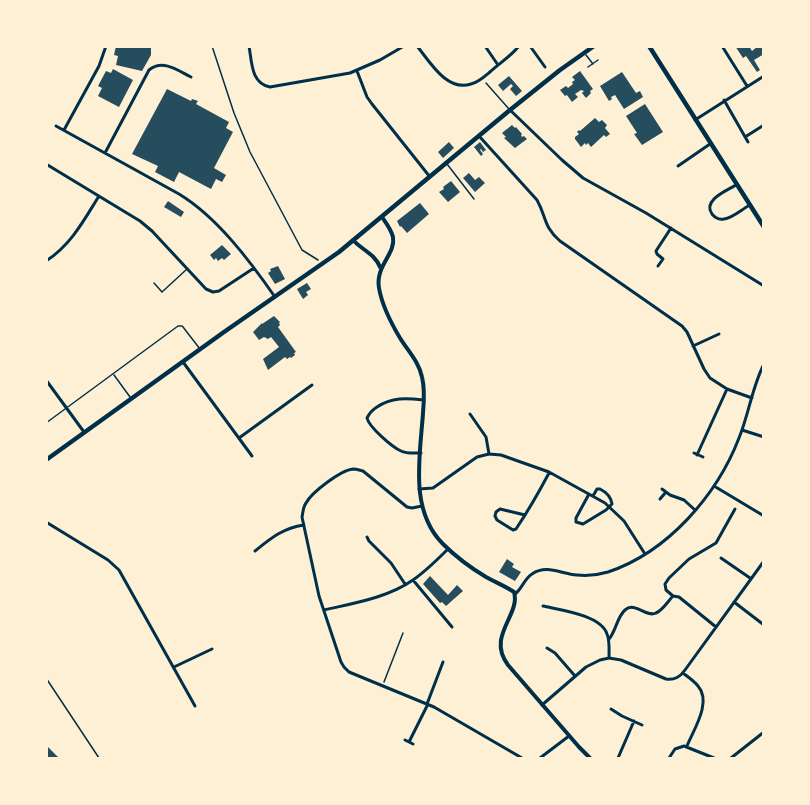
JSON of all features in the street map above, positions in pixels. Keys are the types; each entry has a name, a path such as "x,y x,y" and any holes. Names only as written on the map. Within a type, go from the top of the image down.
{"main road":[{"path":"46,460 322,264 510,110 594,46"},
{"path":"649,46 764,227"}],"street":[{"path":"64,130 99,66 106,46"},
{"path":"249,46 254,75 260,83 274,87 357,71 404,46"},
{"path":"417,46 447,80 467,85 476,82 519,46"},
{"path":"485,46 498,65"},
{"path":"530,46 545,67"},
{"path":"723,46 747,86"},
{"path":"541,61 545,58"},
{"path":"105,153 149,70 154,66 165,65 191,77"},
{"path":"357,71 367,97 430,177"},
{"path":"695,120 764,75"},
{"path":"724,100 748,142"},
{"path":"510,110 583,177 764,286"},
{"path":"745,137 764,125"},
{"path":"56,126 179,194 198,207 214,221 275,297"},
{"path":"479,136 537,200 553,235 682,326 706,374 714,382 752,398"},
{"path":"678,166 710,144"},
{"path":"46,164 140,221 206,289 213,292 222,290 254,268"},
{"path":"736,185 714,199 710,206 711,213 717,218 724,219 750,205"},
{"path":"46,261 71,240 99,196"},
{"path":"382,217 393,239 378,281 381,295 394,328 420,369 424,385 419,489 425,517 441,543 515,595 515,602 501,640 501,653 508,665 590,759"},
{"path":"658,266 663,259 656,251 671,228"},
{"path":"353,240 376,258 381,268"},
{"path":"693,346 719,334"},
{"path":"183,362 252,456"},
{"path":"515,595 530,576 539,571 550,569 575,575 595,575 617,569 645,554 669,536 696,510 730,459 764,364"},
{"path":"46,380 86,433"},
{"path":"239,438 312,386"},
{"path":"703,458 696,454 727,389"},
{"path":"421,453 405,453 399,450 367,419 370,412 388,400 397,398 424,400"},
{"path":"470,414 488,441 489,453"},
{"path":"476,422 481,418"},
{"path":"742,430 764,437"},
{"path":"419,489 433,488 477,457 489,453 501,455 549,472 610,506 624,521 645,554"},
{"path":"422,506 407,507 360,470 350,469 307,502 302,513 317,586 344,667 356,675 428,704 522,759"},
{"path":"525,515 500,509 495,516 497,520 515,530 525,515 549,472"},
{"path":"713,486 764,516"},
{"path":"599,488 612,501 610,506 583,524 576,522 576,518 591,495 599,488"},
{"path":"662,489 684,500 696,510"},
{"path":"660,499 666,492"},
{"path":"716,627 679,597 673,596 665,587 666,581 694,555 716,543 735,509"},
{"path":"725,515 730,517"},
{"path":"46,522 108,560 119,570 195,706"},
{"path":"255,551 282,531 304,525"},
{"path":"367,537 391,563 405,585"},
{"path":"324,610 387,593 405,585 432,565 448,549"},
{"path":"721,558 750,578"},
{"path":"542,705 593,662 609,658 621,660 666,679 676,678 683,674 764,561"},
{"path":"724,567 727,562"},
{"path":"413,580 450,621 452,627"},
{"path":"609,639 622,612 633,607 654,614 660,611 673,596"},
{"path":"733,602 764,625"},
{"path":"543,606 551,605 595,620 603,627 609,639 609,658"},
{"path":"547,648 555,653 575,676"},
{"path":"174,667 212,649"},
{"path":"409,742 428,704 443,663"},
{"path":"437,666 441,667"},
{"path":"683,674 699,687 704,699 703,708 687,746"},
{"path":"611,710 642,725"},
{"path":"618,759 634,721"},
{"path":"731,759 764,732"},
{"path":"540,759 569,736"},
{"path":"669,759 675,749 681,746 687,746 714,759"}],"lane":[{"path":"585,53 593,64"},
{"path":"588,67 598,60"},
{"path":"486,83 510,110"},
{"path":"446,164 474,198"},
{"path":"462,190 465,187"},
{"path":"154,284 162,291 188,268"},
{"path":"46,423 180,325 200,350"},
{"path":"113,374 132,399"}],"path":[{"path":"212,46 234,113 250,152 302,250 322,264"},
{"path":"383,686 403,633"},
{"path":"46,678 99,759"}],"building":[{"path":"116,46 151,46 151,55 142,71 116,65 118,56 114,55"},
{"path":"735,46 749,46 752,51 758,46 764,46 764,54 754,60 760,70 757,72 746,56 743,58"},
{"path":"113,69 133,80 119,107 98,96 102,88 98,86 106,71 111,73"},
{"path":"580,71 593,89 586,98 582,93 584,91 581,90 575,94 578,97 572,102 560,90 573,84 575,80 572,77"},
{"path":"622,72 636,93 640,91 643,97 624,109 615,95 609,101 600,86"},
{"path":"509,76 522,91 516,96 510,89 513,86 511,84 503,91 498,85"},
{"path":"167,89 191,101 192,99 198,101 196,104 229,122 226,128 233,132 214,168 226,175 222,182 216,179 211,189 179,172 174,182 155,172 158,166 132,154"},
{"path":"645,104 663,132 642,145 626,116"},
{"path":"595,118 607,125 605,128 610,134 606,137 604,135 591,147 585,143 581,147 575,139 579,134 577,132"},
{"path":"512,125 522,134 522,137 527,139 515,148 502,133"},
{"path":"449,142 454,148 443,158 438,152"},
{"path":"480,142 486,150 483,152 480,150 483,154 481,156 474,147"},
{"path":"469,173 475,180 479,177 485,183 475,192 463,178"},
{"path":"451,181 460,192 448,202 439,192"},
{"path":"168,201 184,212 181,217 164,207"},
{"path":"420,203 429,214 407,233 397,221"},
{"path":"222,245 231,254 224,260 222,258 218,261 216,258 214,260 210,255"},
{"path":"278,266 285,279 275,284 268,273 270,269"},
{"path":"307,283 311,289 306,292 308,295 303,299 297,289"},
{"path":"274,316 280,322 278,327 296,352 291,358 285,357 268,370 263,359 279,347 271,337 259,340 253,332"},
{"path":"507,559 514,564 512,567 521,572 515,581 499,572"},
{"path":"430,576 448,595 457,585 463,591 446,606 440,603 423,584"},
{"path":"46,745 59,758 46,758"}]}
